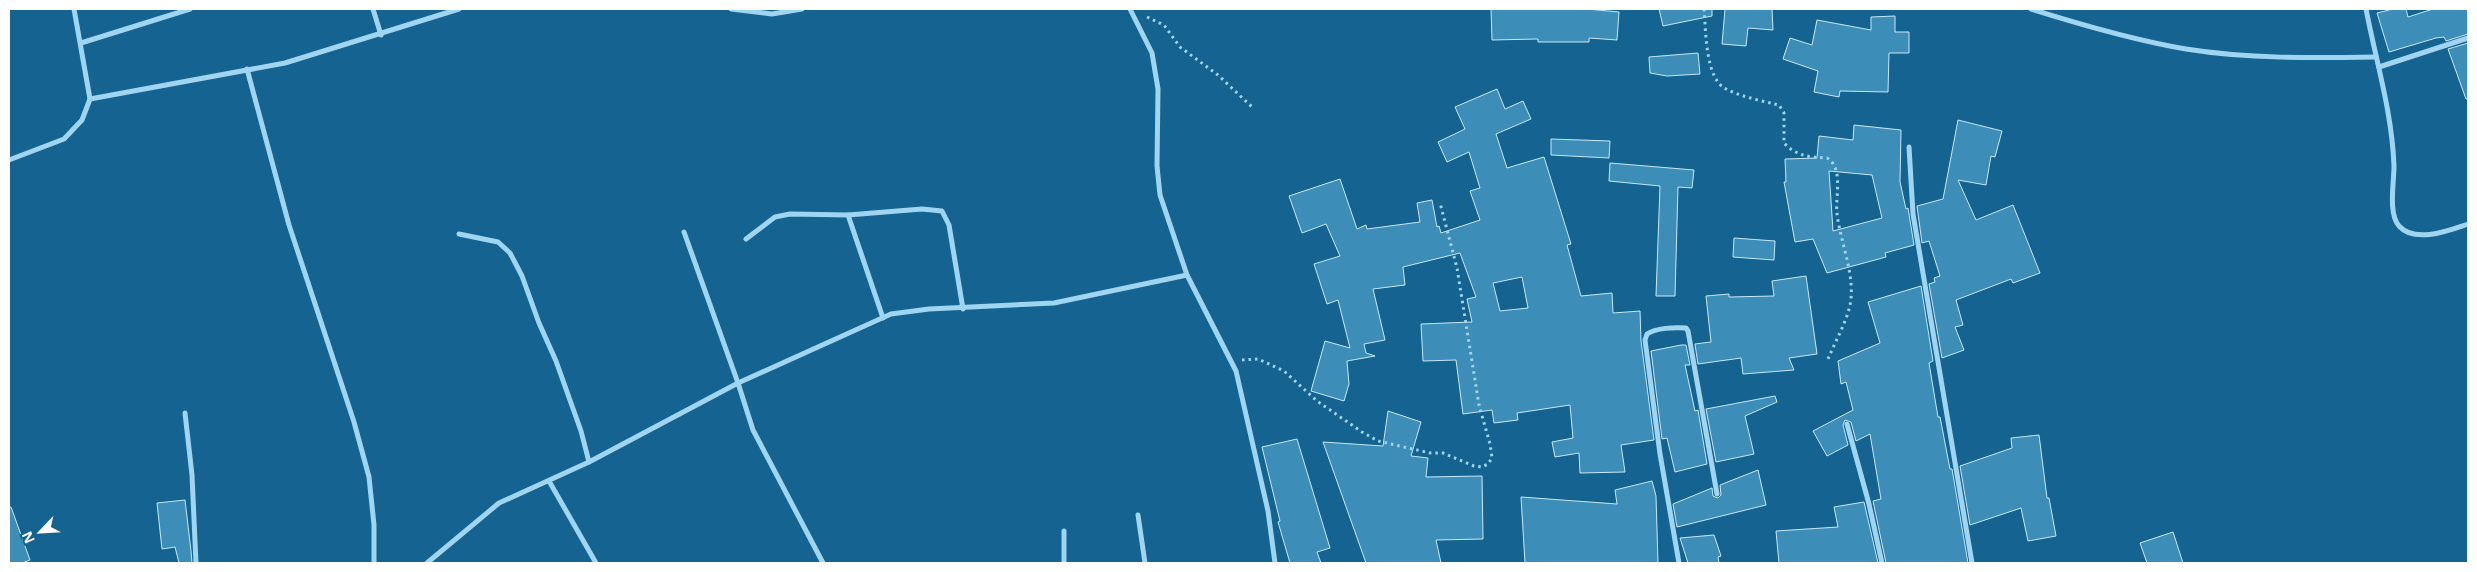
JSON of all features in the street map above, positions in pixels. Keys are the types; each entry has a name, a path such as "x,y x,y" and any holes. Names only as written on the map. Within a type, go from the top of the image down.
{"street":[{"path":"9,160 64,139 82,120 90,99 74,9"},
{"path":"81,43 190,9"},
{"path":"373,9 381,35"},
{"path":"90,99 285,63 381,35 456,9"},
{"path":"732,9 771,11 802,9"},
{"path":"2032,9 2111,34 2187,49 2257,56 2376,57"},
{"path":"2366,9 2393,143 2394,211 2399,226 2409,233 2424,235 2450,231 2468,224"},
{"path":"1131,11 1152,53 1158,89 1156,166 1160,194 1187,275 1240,381 1268,511 1275,563"},
{"path":"2379,67 2468,38"},
{"path":"247,69 289,225 354,422 369,477 374,525 374,563"},
{"path":"1909,147 1913,214 1972,563"},
{"path":"746,239 775,216 848,215 922,209 942,211 949,225 963,309"},
{"path":"848,215 883,318"},
{"path":"684,232 738,382 753,430 824,563"},
{"path":"459,234 498,242 510,253 522,276 539,323 556,361 581,431 589,462"},
{"path":"427,563 499,504 589,462 738,382 883,318 910,310 963,309 1054,303 1187,275"},
{"path":"1679,563 1660,454 1645,340 1646,334 1652,331 1681,328 1686,328 1688,331 1717,494"},
{"path":"185,413 192,475 196,563"},
{"path":"1847,424 1869,504 1882,563"},
{"path":"549,480 596,563"},
{"path":"1138,514 1145,563"},
{"path":"1064,531 1064,563"}],"path":[{"path":"1704,9 1710,63 1716,80 1725,88 1779,105 1784,113 1784,143 1792,151 1803,156 1827,158 1834,166 1837,179 1836,212 1850,284 1850,305 1828,359"},
{"path":"1131,11 1164,25 1180,47 1214,71 1252,107"},
{"path":"1232,363 1244,359 1258,359 1284,371 1316,401 1378,441 1430,453 1444,453 1474,466 1482,467 1488,464 1492,458 1490,444 1479,405 1457,268 1440,203"}],"building":[{"path":"1491,9 1586,9 1619,12 1617,40 1589,38 1589,42 1538,42 1538,39 1492,40"},
{"path":"1659,9 1712,9 1712,16 1663,26"},
{"path":"1725,9 1772,9 1773,30 1748,28 1746,46 1722,44"},
{"path":"2393,9 2406,9 2408,17 2433,9 2468,9 2468,34 2446,41 2444,37 2436,38 2389,52 2377,13"},
{"path":"1895,16 1895,32 1909,32 1909,53 1889,53 1888,92 1840,91 1839,97 1814,92 1818,71 1783,59 1790,38 1812,45 1817,20 1871,30 1871,17"},
{"path":"2468,43 2468,99 2466,99 2448,49"},
{"path":"1698,53 1700,74 1667,76 1650,73 1649,57"},
{"path":"1497,89 1505,109 1523,101 1531,119 1496,134 1507,168 1544,157 1571,244 1567,245 1581,296 1612,293 1613,313 1640,311 1641,341 1654,440 1621,445 1625,472 1580,473 1579,453 1555,457 1552,442 1573,438 1570,405 1517,413 1518,420 1494,423 1492,410 1463,414 1456,360 1423,361 1421,324 1472,322 1467,299 1476,297 1460,253 1403,267 1405,285 1373,289 1385,340 1364,344 1366,353 1375,356 1347,361 1349,384 1344,401 1311,391 1325,341 1350,348 1338,300 1327,304 1314,264 1340,256 1326,224 1302,233 1289,196 1340,179 1357,229 1366,225 1367,229 1420,222 1417,203 1432,200 1437,227 1439,226 1441,233 1480,220 1470,191 1480,188 1469,152 1447,162 1438,142 1465,129 1455,107","holes":["1522,277 1528,308 1500,311 1493,283"]},
{"path":"1958,120 2002,131 1995,157 1991,156 1986,185 1958,180 1976,220 2013,205 2040,273 2013,283 2011,279 1956,300 1963,325 1955,327 1964,350 1942,358 1929,284 1935,282 1934,278 1940,276 1929,241 1922,243 1917,206 1943,199"},
{"path":"1854,125 1901,130 1900,182 1906,209 1908,208 1914,245 1885,253 1886,257 1827,273 1813,239 1795,242 1784,182 1786,182 1785,159 1817,158 1819,136 1853,140","holes":["1829,171 1872,175 1882,218 1833,231"]},
{"path":"1551,139 1610,141 1609,158 1551,155"},
{"path":"1610,163 1694,170 1692,188 1678,187 1675,296 1656,296 1660,186 1609,181"},
{"path":"1734,238 1775,241 1774,260 1733,257"},
{"path":"1806,276 1817,354 1789,358 1794,370 1743,374 1741,358 1698,364 1695,344 1711,342 1706,296 1729,294 1729,297 1774,296 1772,281"},
{"path":"1921,286 1933,361 1929,363 1938,417 1940,417 1950,469 1952,469 1968,563 1886,563 1873,501 1881,499 1870,434 1856,441 1851,422 1845,420 1843,425 1848,445 1827,456 1813,431 1853,410 1846,382 1841,384 1838,361 1880,343 1868,302"},
{"path":"1686,345 1690,365 1685,365 1695,411 1698,410 1707,464 1675,472 1667,438 1662,439 1651,351"},
{"path":"1775,396 1777,402 1745,416 1754,454 1716,462 1706,409"},
{"path":"1388,411 1421,422 1411,456 1428,458 1426,477 1482,476 1483,539 1436,540 1441,563 1366,563 1323,442 1383,446"},
{"path":"2039,435 2047,498 2049,498 2056,536 2028,541 2021,508 1970,525 1960,466 2012,448 2011,438"},
{"path":"1297,439 1330,548 1317,552 1321,563 1290,563 1278,522 1280,521 1262,447"},
{"path":"1758,470 1766,505 1677,527 1673,504 1712,488 1713,496 1718,498 1721,495 1720,485"},
{"path":"1652,481 1656,496 1658,563 1525,563 1521,497 1617,504 1615,490"},
{"path":"185,500 192,563 179,563 175,547 162,549 157,503"},
{"path":"1864,502 1878,563 1779,563 1776,531 1838,527 1834,507"},
{"path":"9,507 11,507 30,560 22,563 9,563"},
{"path":"2173,532 2183,563 2147,563 2140,543"},
{"path":"1714,535 1721,556 1718,557 1719,563 1688,563 1680,538"}]}
